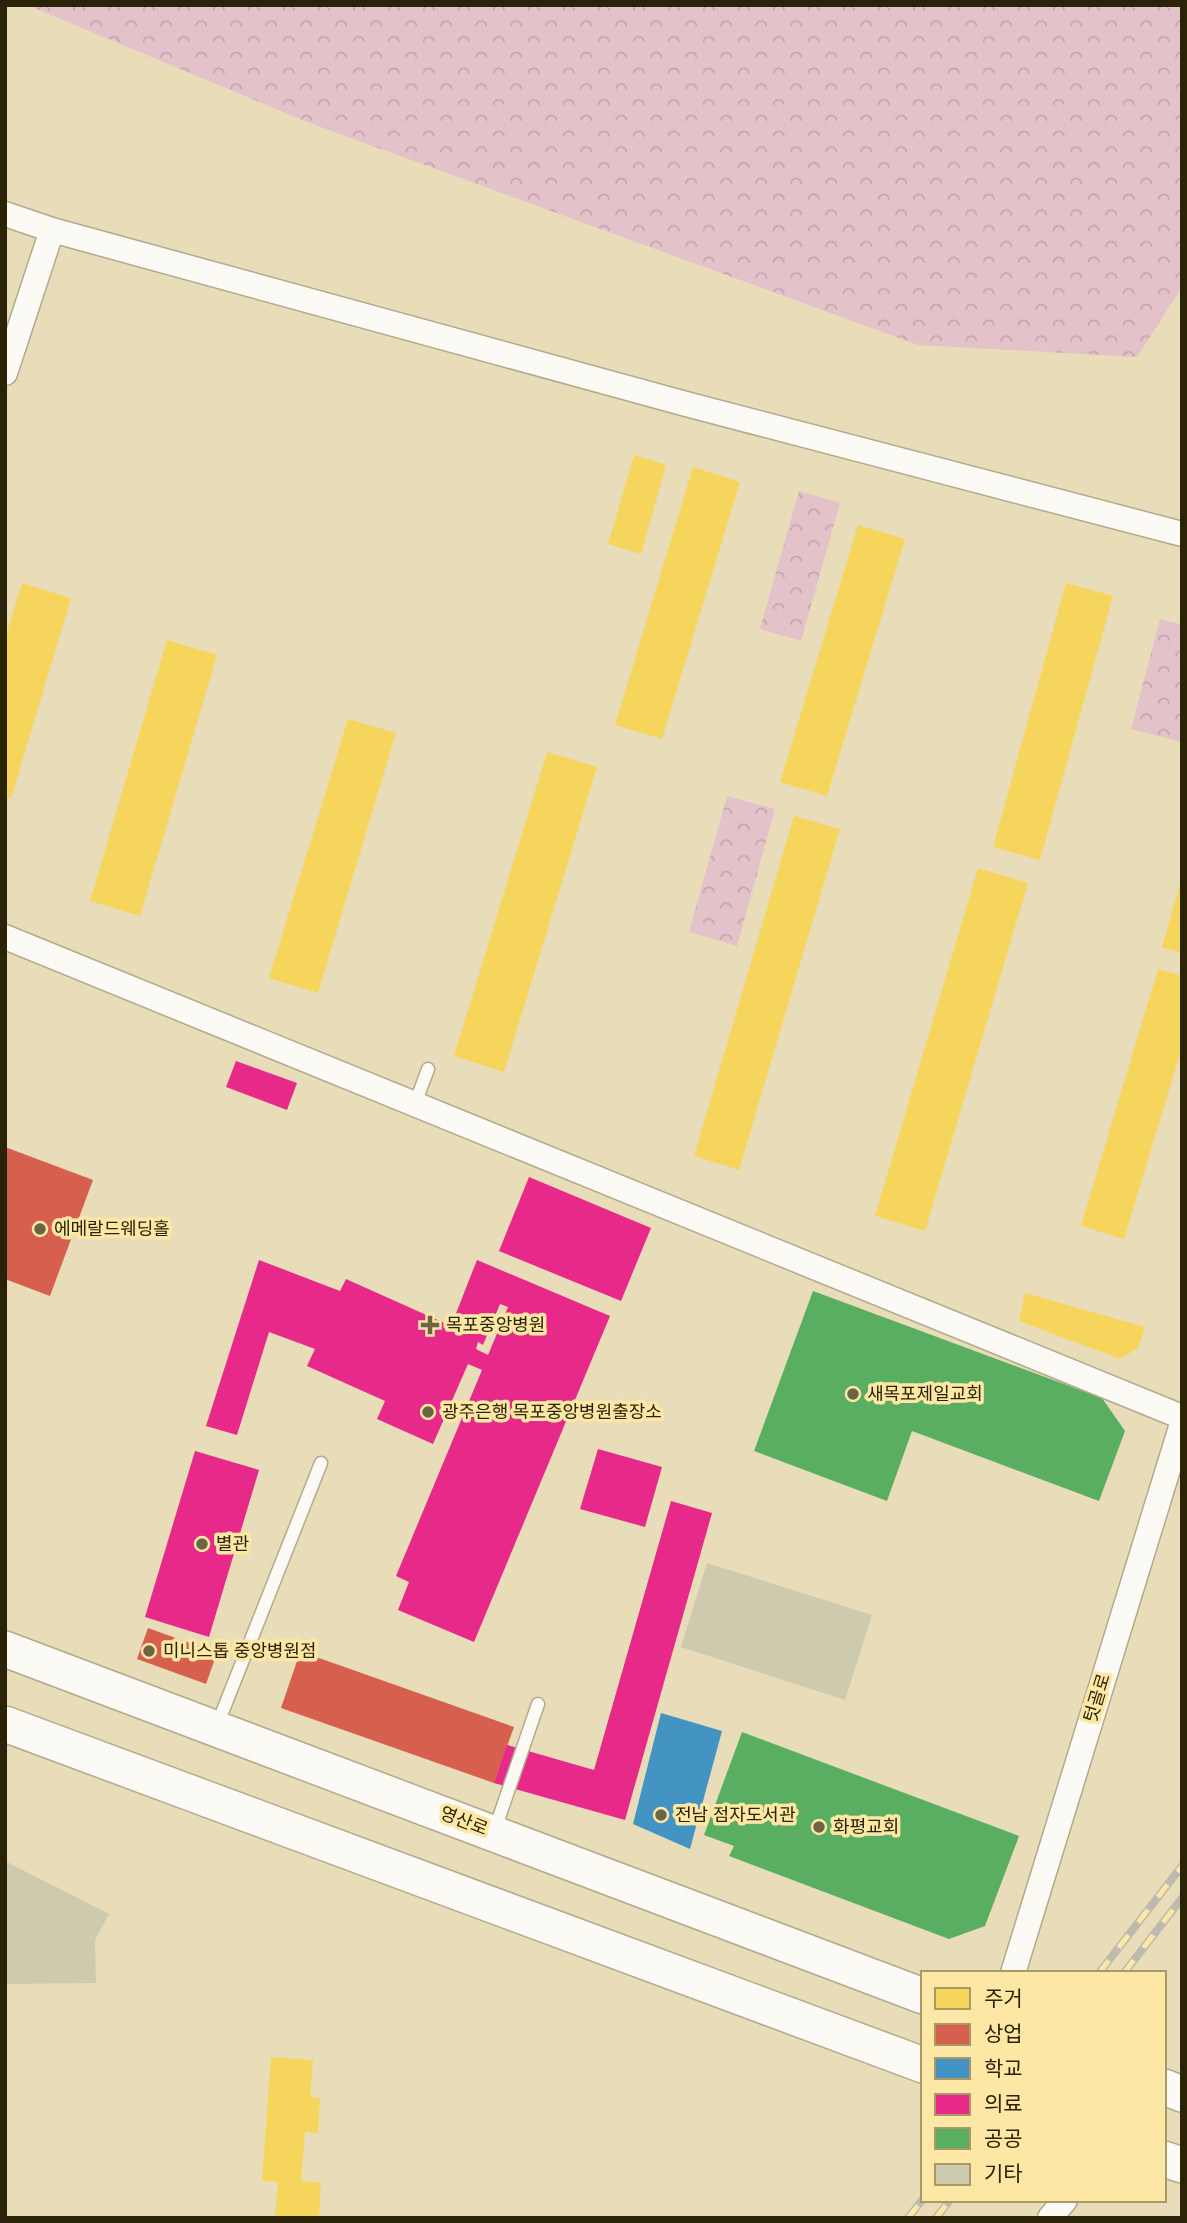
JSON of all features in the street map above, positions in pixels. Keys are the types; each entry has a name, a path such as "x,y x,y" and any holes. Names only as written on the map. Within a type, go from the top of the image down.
{"street":[{"path":"5,214 52,230 686,404 1182,534"},
{"path":"5,373 52,230"},
{"path":"5,937 1182,1417"},
{"name":"텃골로","path":"1014,1971 1182,1424"},
{"name":"영산로","path":"5,1649 921,1995"},
{"path":"5,1724 201,1800 921,2064"},
{"path":"1050,2218 1063,2202"}],"lane":[{"path":"415,1104 428,1069"},
{"path":"216,1728 321,1463"},
{"path":"494,1832 538,1704"}],"green space":[{"path":"27,5 1182,5 1182,287 1137,357 918,345 307,122"},
{"path":"799,491 840,503 801,641 760,629"},
{"path":"1160,619 1182,625 1182,742 1131,729"},
{"path":"727,796 775,809 737,946 689,932"}],"building: 주거":[{"path":"634,455 666,465 641,554 608,544"},
{"path":"693,467 740,482 662,739 615,725"},
{"path":"858,525 905,539 827,796 780,782"},
{"path":"22,583 71,598 11,798 5,796 5,638"},
{"path":"1066,583 1113,596 1040,860 993,847"},
{"path":"167,640 217,655 140,916 90,901"},
{"path":"348,719 396,733 318,993 269,978"},
{"path":"547,752 597,767 504,1072 454,1056"},
{"path":"794,816 840,829 739,1170 694,1156"},
{"path":"978,868 1028,883 925,1231 875,1216"},
{"path":"1182,881 1182,953 1162,947"},
{"path":"1158,969 1182,976 1182,1047 1124,1239 1081,1226"},
{"path":"1025,1293 1145,1327 1138,1348 1120,1359 1019,1321"},
{"path":"271,2057 313,2060 310,2097 320,2098 318,2133 305,2132 301,2181 321,2183 319,2218 275,2218 278,2182 262,2181"}],"building: 상업":[{"name":"에메랄드웨딩홀","path":"5,1147 93,1180 50,1296 5,1279"},
{"path":"148,1628 217,1653 206,1684 137,1659"},
{"path":"319,1658 514,1727 494,1783 281,1708 297,1661"}],"building: 학교":[{"path":"661,1713 722,1731 690,1849 633,1824"}],"building: 의료":[{"path":"236,1061 297,1083 287,1110 226,1087"},
{"path":"529,1177 651,1228 621,1301 499,1251"},
{"path":"259,1260 340,1291 346,1279 451,1326 477,1260 610,1316 474,1642 398,1610 409,1582 396,1576 482,1370 468,1364 433,1444 377,1419 385,1401 307,1366 315,1349 269,1332 237,1435 206,1426","holes":["500,1304 508,1307 488,1355 476,1349 478,1342 483,1345"]},
{"path":"598,1449 662,1467 645,1527 580,1509"},
{"name":"별관","path":"195,1451 259,1470 209,1637 145,1617"},
{"path":"671,1501 712,1513 625,1820 494,1783 507,1745 594,1770"}],"building: 공공":[{"path":"813,1291 1102,1398 1125,1431 1099,1501 912,1431 887,1501 754,1451"},
{"path":"742,1732 1019,1836 985,1926 949,1939 729,1856 734,1846 704,1835"}],"building: 기타":[{"path":"707,1563 872,1615 845,1700 681,1647"},
{"path":"5,1861 109,1914 95,1940 96,1983 5,1984"}],"railway":[{"path":"1101,1971 1182,1866"},
{"path":"1126,1971 1182,1898"},
{"path":"908,2218 921,2202"},
{"path":"936,2218 948,2202"}],"place":[{"name":"에메랄드웨딩홀","path":"40,1229"},
{"name":"목포중앙병원","path":"430,1325"},
{"name":"새목포제일교회","path":"853,1394"},
{"name":"광주은행 목포중앙병원출장소","path":"428,1412"},
{"name":"별관","path":"202,1544"},
{"name":"미니스톱 중앙병원점","path":"149,1651"},
{"name":"전남 점자도서관","path":"661,1815"},
{"name":"화평교회","path":"819,1827"}]}
